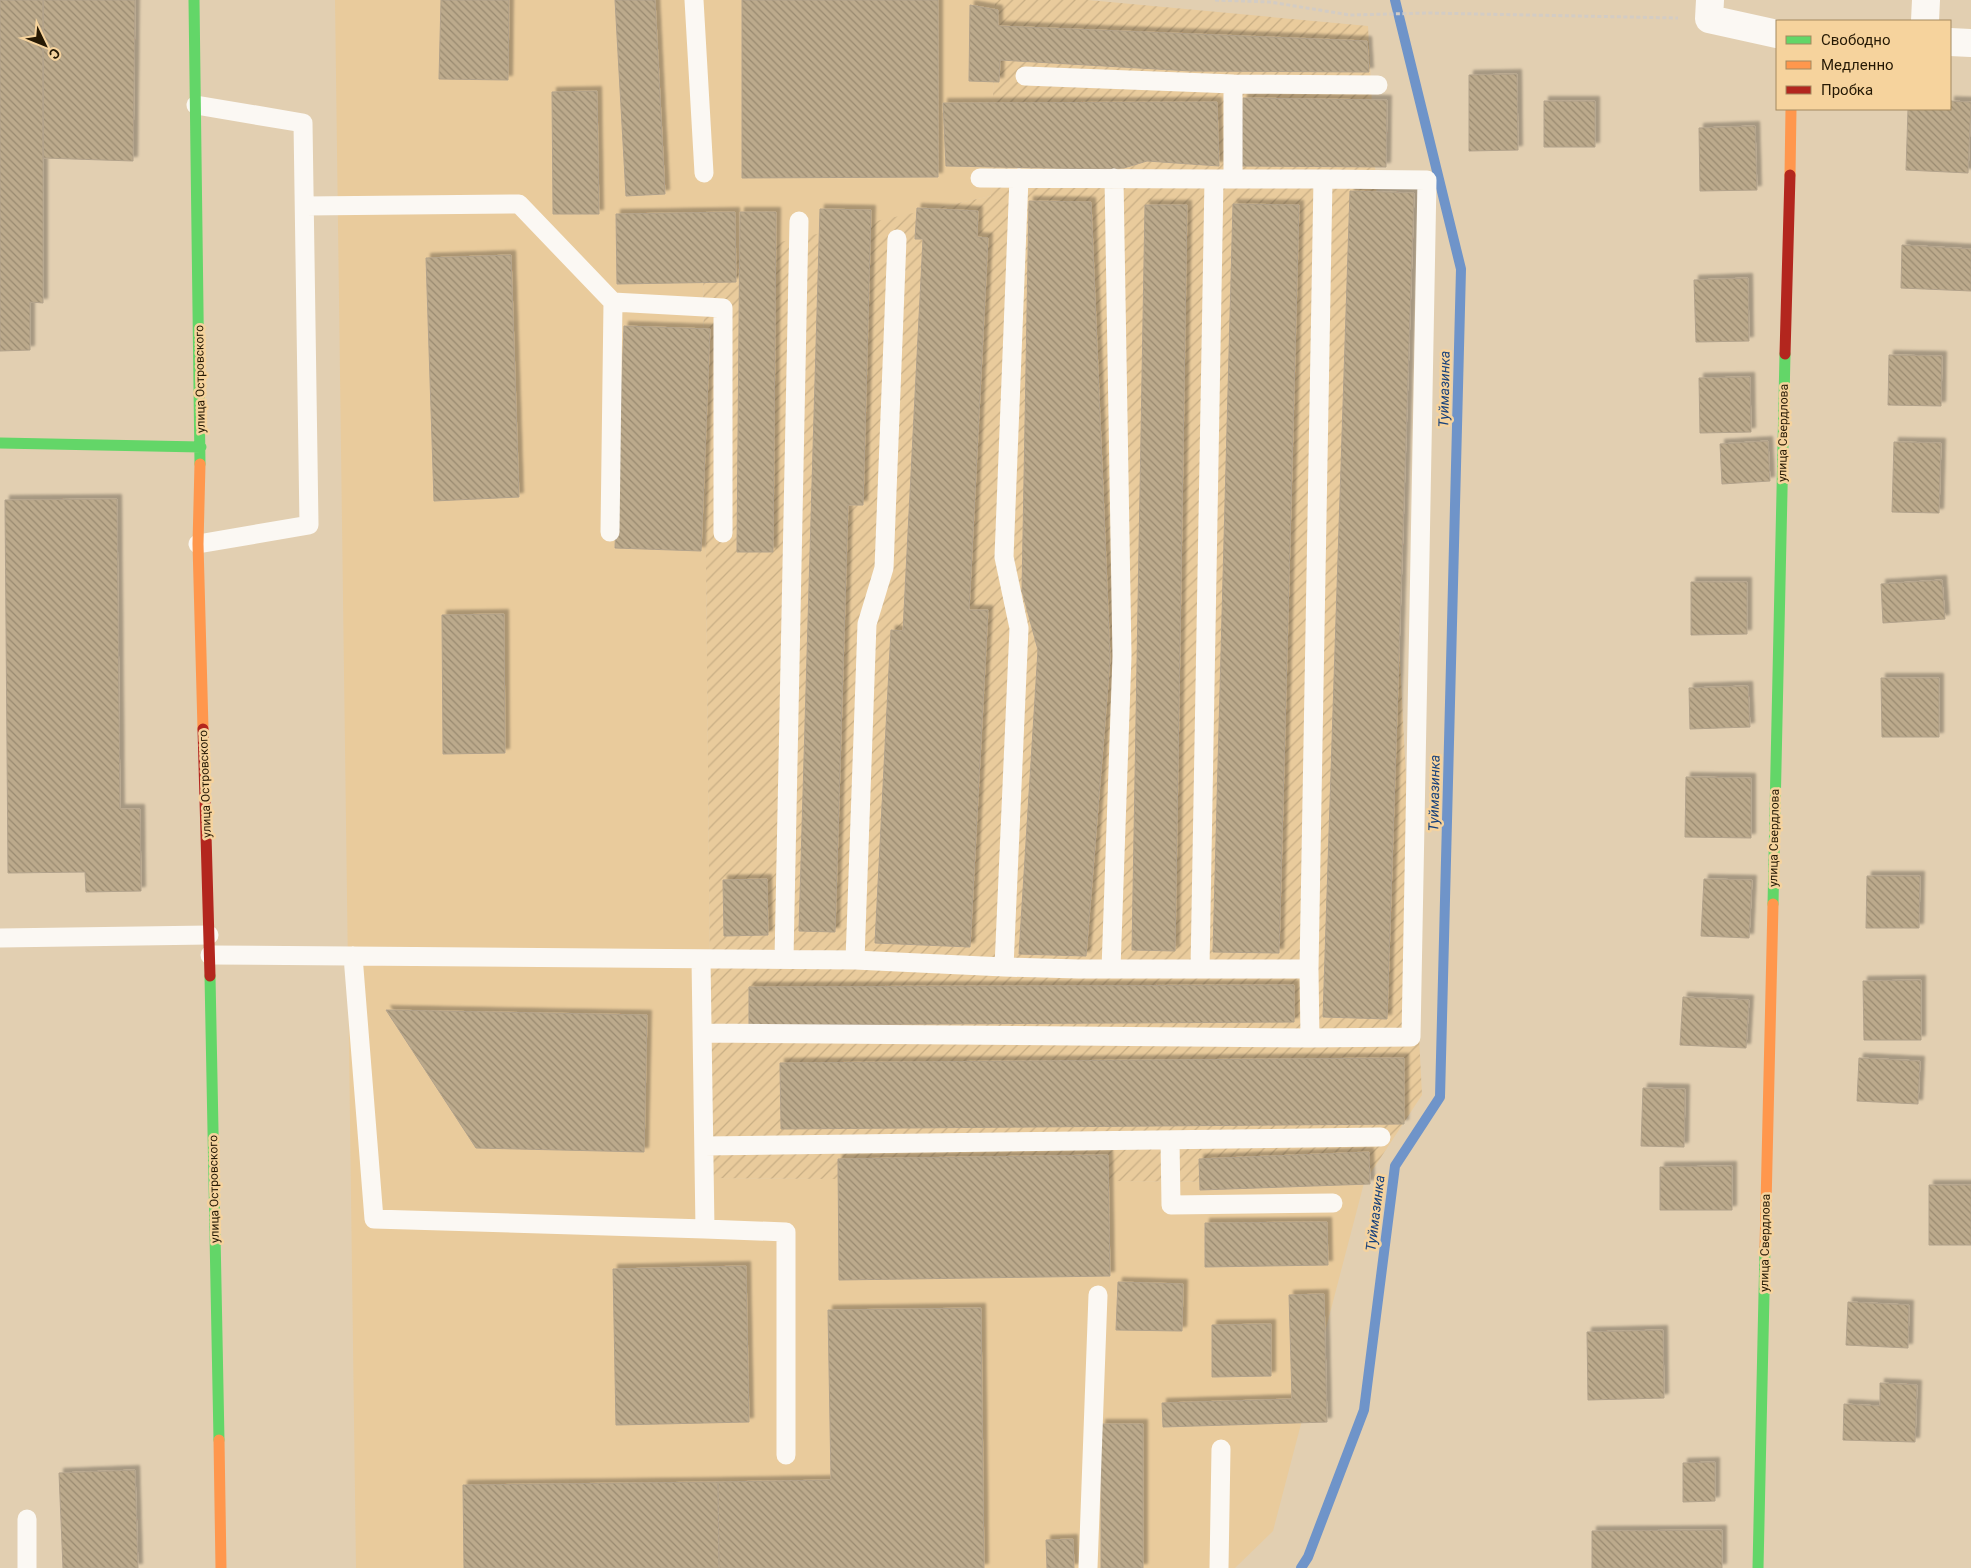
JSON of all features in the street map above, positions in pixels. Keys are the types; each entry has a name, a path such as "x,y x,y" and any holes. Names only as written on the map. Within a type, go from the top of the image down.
{"street":[{"name":"улица Островского","path":"194,0 201,447 198,544 210,955 221,1568"},
{"path":"1925,20 1926,0"},
{"path":"1709,9 1776,34"},
{"path":"1951,42 1971,43"},
{"name":"улица Свердлова","path":"1758,1568 1791,110"},
{"path":"0,444 201,447"}],"lane":[{"path":"694,0 704,173"},
{"path":"1024,76 1233,84 1378,85"},
{"path":"1233,84 1233,179"},
{"path":"196,105 303,123 309,525 198,544"},
{"path":"703,1033 1310,1038 1411,1037 1427,180 980,178"},
{"path":"1004,967 1019,628 1004,557 1019,178"},
{"path":"1111,969 1122,656 1114,178"},
{"path":"1200,969 1214,179"},
{"path":"1310,1038 1323,179"},
{"path":"305,206 519,204 613,302 723,308 723,533"},
{"path":"784,959 799,222"},
{"path":"854,960 867,624 884,568 897,239"},
{"path":"610,532 613,302"},
{"path":"0,938 209,935"},
{"path":"210,955 784,959 854,960 1004,967 1310,969"},
{"path":"353,956 374,1220 786,1232 786,1456"},
{"path":"701,959 705,1229"},
{"path":"704,1146 1381,1137"},
{"path":"1170,1140 1171,1205 1333,1203"},
{"path":"1088,1568 1098,1295"},
{"path":"1219,1568 1221,1449"},
{"path":"27,1568 28,1519"}],"path":[{"path":"1215,0 1270,2 1350,15 1709,9"}],"shaded area":[{"path":"335,0 995,0 991,196 703,260 712,1178 1364,1183 1273,1531 1235,1568 356,1568"},
{"path":"995,0 1088,0 1368,26 1422,1095 1364,1183 712,1178 703,259 991,196"}],"building":[{"path":"0,0 43,0 43,303 30,302 30,350 0,351"},
{"path":"43,0 135,0 133,161 43,158"},
{"path":"441,0 509,0 508,80 439,79"},
{"path":"615,0 655,0 665,194 626,196"},
{"path":"742,0 938,0 938,177 742,178"},
{"path":"970,5 998,10 998,26 1367,41 1369,72 1191,71 1000,60 999,82 969,81"},
{"path":"1517,74 1518,150 1469,151 1469,75"},
{"path":"597,91 599,214 553,214 552,92"},
{"path":"1243,98 1387,100 1386,167 1242,166"},
{"path":"1544,101 1595,101 1595,147 1544,147"},
{"path":"1951,101 1971,102 1968,173 1906,170 1908,110 1951,110"},
{"path":"1217,102 1219,166 1147,161 1124,168 1099,169 946,166 943,103"},
{"path":"1755,126 1757,190 1700,191 1699,128"},
{"path":"1350,191 1414,193 1387,1019 1323,1017"},
{"path":"1029,201 1091,202 1110,659 1086,956 1019,954 1038,650 1022,591"},
{"path":"1233,204 1299,205 1279,953 1213,952"},
{"path":"1145,205 1187,205 1175,951 1132,950"},
{"path":"917,208 978,211 977,237 988,238 969,610 988,610 970,947 875,943 891,630 903,631 923,239 915,239"},
{"path":"820,209 871,210 863,505 848,505 835,932 799,931"},
{"path":"735,212 736,282 617,284 616,214"},
{"path":"740,212 776,212 773,552 737,552"},
{"path":"1902,245 1971,249 1971,291 1901,288"},
{"path":"511,255 519,497 434,501 426,258"},
{"path":"1748,278 1749,341 1696,342 1694,280"},
{"path":"624,326 710,329 701,551 615,548"},
{"path":"1889,355 1942,356 1941,406 1888,405"},
{"path":"1750,377 1751,432 1700,433 1699,378"},
{"path":"1768,441 1770,481 1722,484 1720,444"},
{"path":"1894,442 1941,443 1939,513 1892,512"},
{"path":"117,499 120,809 140,809 141,891 86,892 85,872 8,873 5,500"},
{"path":"1942,580 1945,619 1883,623 1881,584"},
{"path":"1691,582 1747,582 1747,634 1691,635"},
{"path":"504,614 505,753 443,754 442,615"},
{"path":"1881,678 1939,678 1939,737 1882,737"},
{"path":"1748,686 1750,727 1690,729 1689,688"},
{"path":"1686,777 1751,778 1751,838 1685,837"},
{"path":"1867,876 1920,876 1919,928 1866,928"},
{"path":"767,879 768,935 724,936 723,880"},
{"path":"1704,879 1752,880 1749,938 1701,936"},
{"path":"1921,980 1921,1040 1864,1040 1863,981"},
{"path":"1294,985 1294,1022 749,1025 749,987"},
{"path":"1683,997 1749,1000 1746,1048 1680,1045"},
{"path":"386,1010 647,1015 644,1152 476,1148"},
{"path":"1404,1058 1404,1124 781,1129 780,1063"},
{"path":"1859,1058 1920,1061 1918,1104 1857,1101"},
{"path":"1643,1088 1685,1089 1684,1147 1641,1146"},
{"path":"1369,1152 1370,1184 1200,1190 1199,1159"},
{"path":"1108,1155 1110,1276 839,1280 838,1159"},
{"path":"1732,1166 1732,1210 1660,1210 1660,1167"},
{"path":"1929,1185 1971,1185 1971,1245 1929,1245"},
{"path":"1327,1222 1328,1265 1205,1267 1205,1223"},
{"path":"746,1266 749,1422 616,1425 613,1269"},
{"path":"1118,1282 1183,1284 1182,1331 1116,1330"},
{"path":"1324,1294 1327,1422 1163,1427 1162,1403 1292,1399 1289,1295"},
{"path":"1848,1302 1909,1305 1908,1348 1846,1345"},
{"path":"981,1308 984,1568 719,1568 718,1482 831,1480 828,1310"},
{"path":"1271,1324 1271,1376 1212,1377 1212,1325"},
{"path":"1663,1330 1664,1398 1588,1400 1587,1332"},
{"path":"1880,1383 1917,1385 1915,1442 1843,1440 1844,1404 1880,1406"},
{"path":"1101,1424 1143,1424 1143,1568 1101,1568"},
{"path":"1715,1462 1715,1501 1683,1502 1683,1463"},
{"path":"135,1470 138,1568 63,1568 59,1473"},
{"path":"718,1482 719,1568 464,1568 463,1485"},
{"path":"1722,1530 1722,1568 1592,1568 1592,1531"},
{"path":"1073,1539 1074,1568 1047,1568 1046,1540"}],"waterway":[{"name":"Туймазинка","path":"1301,1568 1308,1557 1364,1410 1395,1166 1440,1097 1461,269 1395,0"}],"traffic: fast":[{"path":"194,0 200,464"},
{"path":"1773,904 1785,354"},
{"path":"0,443 201,447"},
{"path":"210,976 219,1440"},
{"path":"1758,1568 1765,1248"}],"traffic: slow":[{"path":"1790,175 1791,110"},
{"path":"200,464 198,544 203,729"},
{"path":"1765,1248 1773,904"},
{"path":"219,1440 221,1568"}],"traffic: jam":[{"path":"1785,354 1790,175"},
{"path":"203,729 210,976"}]}
